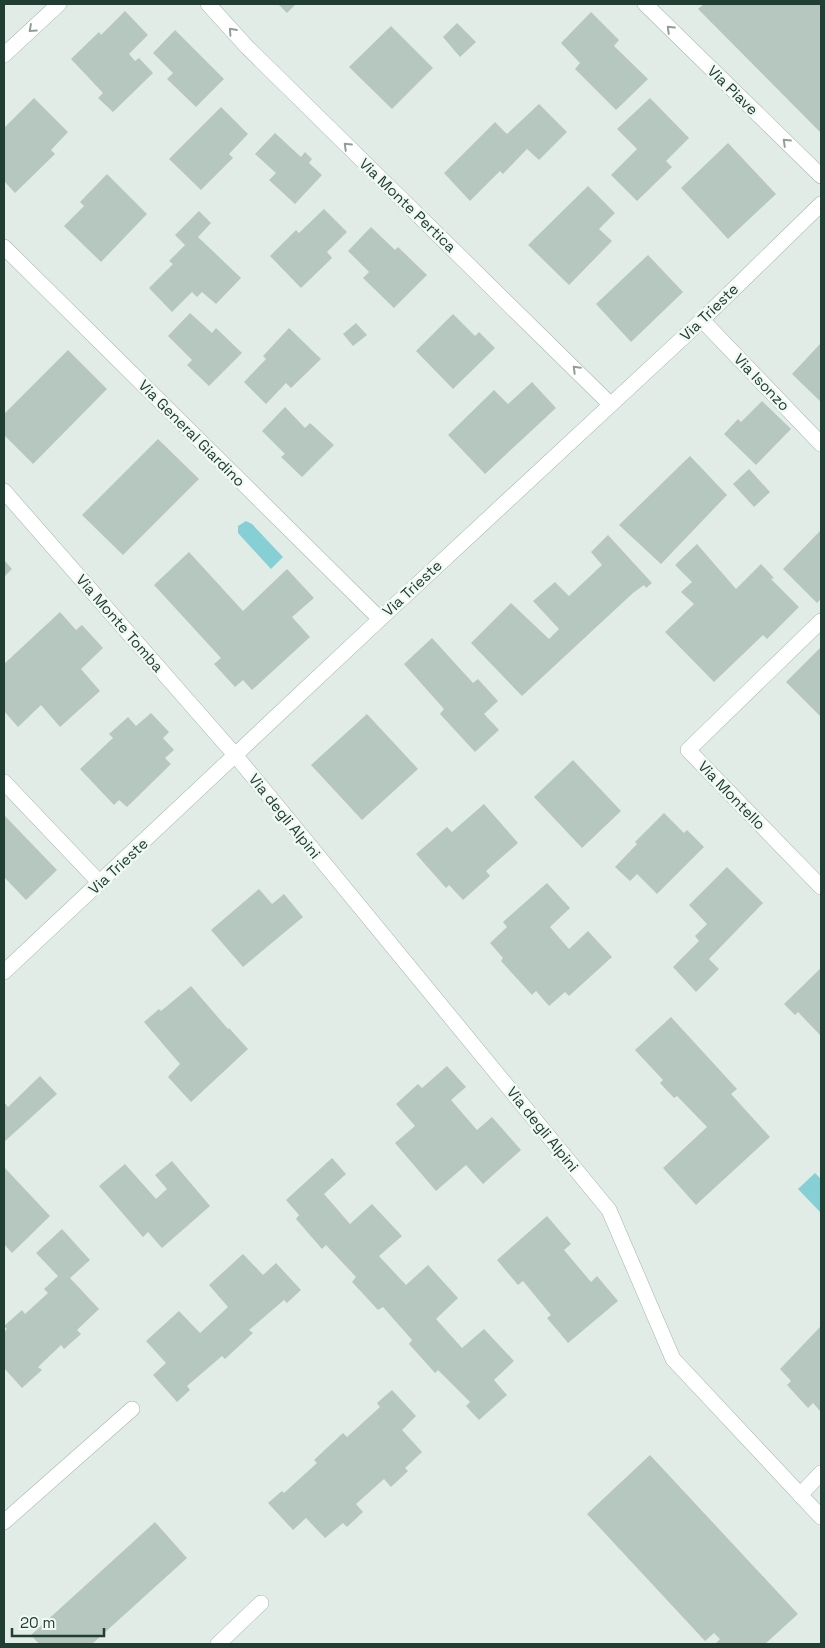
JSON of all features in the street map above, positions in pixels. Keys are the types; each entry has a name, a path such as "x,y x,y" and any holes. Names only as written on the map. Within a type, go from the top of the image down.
{"street":[{"path":"4,55 59,4"},
{"name":"Via Monte Pertica","path":"208,4 246,47 610,404"},
{"name":"Via Piave","path":"644,4 821,176"},
{"name":"Via Trieste","path":"4,972 702,320 821,204"},
{"name":"Via General Giardino","path":"4,247 380,619"},
{"name":"Via Isonzo","path":"702,320 821,444"},
{"name":"Via Monte Tomba","path":"4,491 236,756"},
{"name":"Via Montello","path":"821,621 688,750 821,887"},
{"name":"Via degli Alpini","path":"236,756 609,1210 673,1359 821,1517"},
{"path":"4,782 100,882"},
{"path":"4,1522 132,1409"},
{"path":"800,1495 821,1473"},
{"path":"218,1644 261,1603"}],"water":[{"path":"246,521 252,524 283,557 271,569 238,533 238,526"},
{"path":"815,1173 821,1179 821,1213 798,1189"}],"building":[{"path":"278,4 296,4 287,13"},
{"path":"704,4 821,4 821,133 698,9"},
{"path":"125,11 148,35 129,54 135,61 139,58 153,73 113,112 98,98 103,93 71,59 99,32 101,35"},
{"path":"591,12 619,40 614,46 648,79 616,110 575,69 580,63 561,43"},
{"path":"457,23 476,42 460,57 443,37"},
{"path":"391,26 433,68 392,109 349,67"},
{"path":"175,30 224,79 196,107 167,79 173,73 153,53"},
{"path":"34,98 68,132 51,150 55,154 15,193 4,181 4,128"},
{"path":"650,98 689,138 666,161 672,167 637,201 611,175 637,149 617,129"},
{"path":"539,104 567,132 539,160 527,149 503,174 500,171 470,201 444,173 495,122 507,134"},
{"path":"221,107 248,134 229,154 233,158 201,190 169,159"},
{"path":"275,133 301,157 305,152 312,159 309,163 322,175 295,204 269,180 276,173 255,154"},
{"path":"728,143 776,194 728,239 681,188"},
{"path":"107,174 147,214 101,262 64,226 84,206 80,202"},
{"path":"588,186 615,213 599,229 612,241 569,285 528,245"},
{"path":"324,209 347,232 327,252 332,258 301,288 270,256 296,230 299,233"},
{"path":"199,211 211,223 198,237 241,278 216,304 202,292 197,297 192,292 172,312 149,288 173,264 169,261 185,245 175,235"},
{"path":"371,227 395,250 398,247 427,275 394,308 363,278 369,272 348,251"},
{"path":"648,255 683,292 631,342 596,304"},
{"path":"190,313 212,333 216,328 242,353 209,386 187,365 192,360 168,336"},
{"path":"453,314 475,336 479,332 495,348 453,389 416,351"},
{"path":"356,323 367,335 353,346 343,334"},
{"path":"289,328 321,359 291,388 286,383 266,404 244,382 266,359 263,356"},
{"path":"821,343 821,402 792,374"},
{"path":"68,350 107,389 33,464 4,435 4,414"},
{"path":"532,382 556,408 485,474 448,435 494,390 508,404"},
{"path":"762,401 791,429 756,465 724,434 738,419 741,422"},
{"path":"285,407 305,428 310,423 334,445 302,477 281,457 285,454 262,431"},
{"path":"158,439 199,479 123,555 82,515"},
{"path":"690,456 727,495 661,564 619,525"},
{"path":"749,469 770,492 754,507 733,484"},
{"path":"821,530 821,599 817,603 783,569"},
{"path":"608,535 652,583 646,588 644,585 633,593 522,696 471,643 511,603 549,639 559,629 533,601 555,582 569,596 602,565 591,552"},
{"path":"697,544 736,589 761,564 774,578 771,579 799,607 767,639 763,635 714,682 665,632 694,604 681,592 692,582 675,565"},
{"path":"189,552 243,611 287,569 314,598 292,617 310,637 252,690 243,680 235,687 214,664 221,658 154,585"},
{"path":"4,560 12,569 4,577"},
{"path":"60,612 76,630 82,625 103,648 81,669 100,691 60,727 41,705 18,727 4,711 4,664"},
{"path":"432,638 473,683 478,679 498,701 484,714 499,730 475,752 440,714 444,709 404,664"},
{"path":"821,647 821,717 786,682"},
{"path":"151,713 169,732 163,738 174,750 165,758 171,764 127,807 119,800 114,805 80,769 113,738 109,734 128,717 136,726"},
{"path":"367,714 418,769 362,820 311,765"},
{"path":"573,760 621,811 582,848 534,797"},
{"path":"484,804 518,843 486,871 490,876 463,900 449,885 446,888 416,854 447,827 452,832"},
{"path":"664,813 684,833 687,830 704,847 657,894 637,874 630,881 615,867 637,844 635,842"},
{"path":"4,815 57,870 26,900 4,877"},
{"path":"727,867 763,903 709,959 719,969 696,992 673,967 699,941 695,936 707,924 689,905"},
{"path":"547,883 570,908 550,927 569,949 588,931 612,957 569,996 565,992 549,1006 536,991 532,995 501,961 503,958 490,943 507,927 503,922"},
{"path":"259,889 272,904 284,894 303,917 243,967 211,930"},
{"path":"821,968 821,1036 798,1012 795,1015 784,1004"},
{"path":"191,986 248,1049 191,1102 168,1077 180,1064 144,1022 159,1009 161,1011"},
{"path":"671,1017 737,1089 731,1094 770,1137 696,1205 663,1168 707,1127 677,1096 674,1098 660,1083 663,1080 635,1050"},
{"path":"447,1066 466,1087 451,1100 477,1130 492,1117 521,1150 483,1184 466,1165 436,1191 395,1143 415,1126 396,1104 418,1084 422,1088"},
{"path":"40,1076 57,1094 4,1142 4,1102 8,1107"},
{"path":"332,1158 346,1174 324,1194 350,1224 372,1204 402,1236 379,1256 406,1285 428,1265 458,1298 436,1319 462,1348 484,1329 514,1361 494,1380 507,1395 479,1420 466,1406 470,1402 438,1370 435,1373 409,1344 412,1340 383,1307 378,1310 352,1282 356,1277 326,1245 322,1249 296,1219 299,1215 286,1200"},
{"path":"172,1161 210,1206 162,1248 148,1232 143,1237 99,1186 125,1164 156,1199 167,1189 155,1175"},
{"path":"4,1167 50,1216 12,1253 4,1244"},
{"path":"547,1216 571,1244 564,1250 591,1282 597,1276 618,1301 568,1343 547,1318 551,1315 523,1281 518,1285 497,1260"},
{"path":"62,1229 90,1260 70,1278 99,1309 77,1330 81,1334 64,1349 61,1345 38,1367 42,1370 22,1388 4,1368 4,1332 7,1329 4,1326 22,1310 25,1314 48,1293 44,1289 58,1276 36,1253"},
{"path":"243,1254 263,1275 276,1263 301,1290 287,1303 284,1300 249,1330 253,1333 225,1359 222,1356 187,1386 190,1390 177,1402 153,1375 166,1363 146,1341 179,1311 200,1333 228,1307 209,1285"},
{"path":"821,1326 821,1412 813,1403 808,1408 787,1385 791,1381 780,1369"},
{"path":"392,1390 416,1416 402,1430 422,1452 405,1468 408,1471 391,1487 384,1479 356,1504 363,1512 347,1527 343,1523 325,1538 306,1518 293,1530 268,1503 282,1491 284,1493 317,1463 314,1460 343,1433 347,1437 380,1407 377,1403"},
{"path":"650,1455 798,1614 765,1644 715,1644 720,1639 714,1633 705,1641 587,1514"},
{"path":"155,1522 187,1558 92,1644 39,1644 31,1635"}]}
